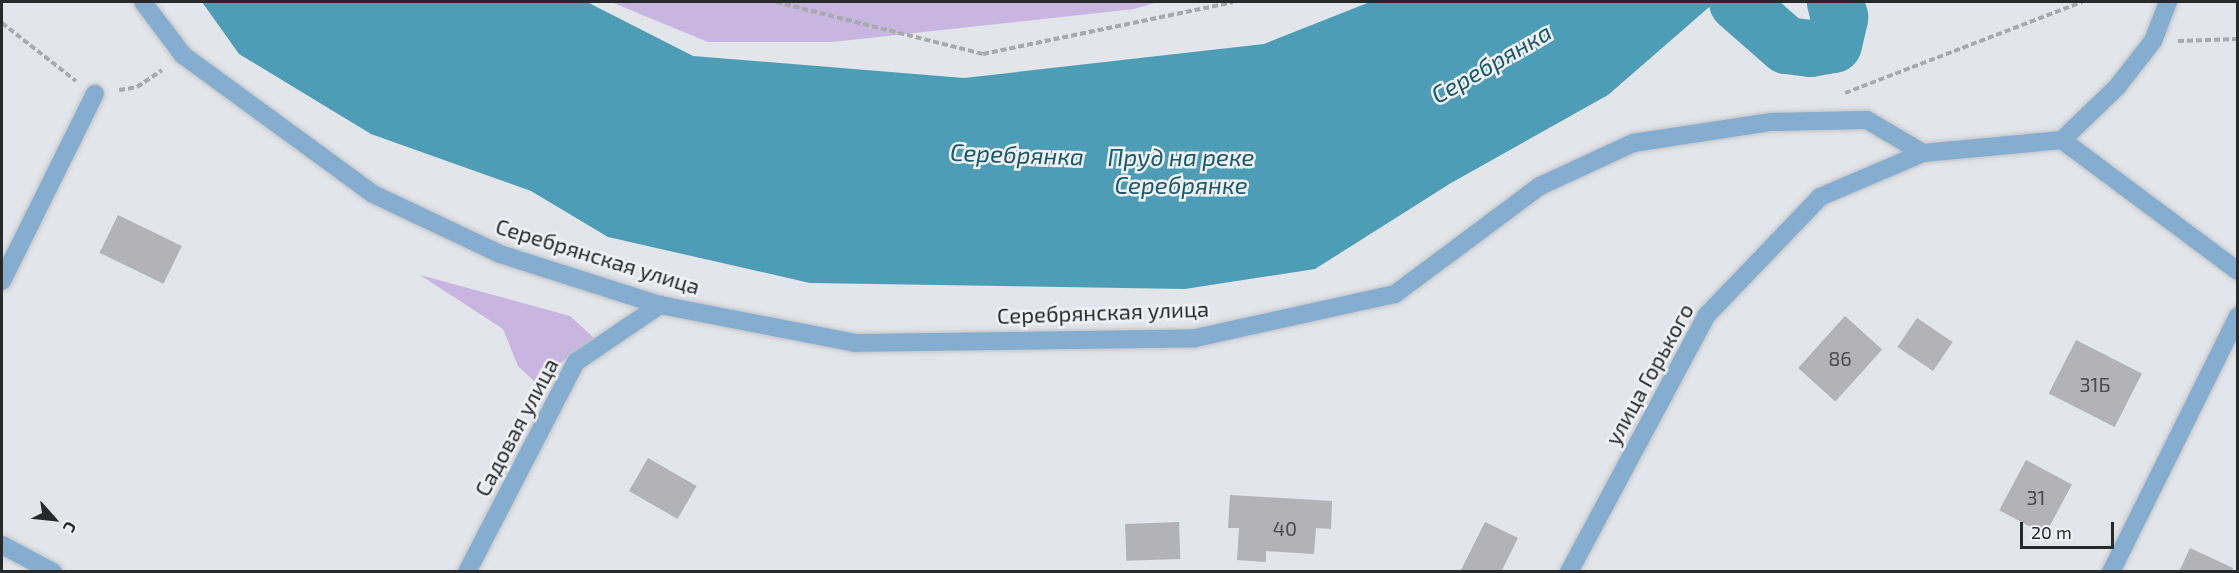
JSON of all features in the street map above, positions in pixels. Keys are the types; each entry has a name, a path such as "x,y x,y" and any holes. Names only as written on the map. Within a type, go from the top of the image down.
{"street":[{"name":"Серебрянская улица","path":"143,2 183,56 372,194 500,254 660,305 855,343 1195,338 1395,294 1540,186 1633,143 1771,122 1868,120 1923,153"},
{"path":"1923,153 2062,140 2117,87 2154,41 2168,2"},
{"path":"2,281 95,94"},
{"path":"2062,140 2238,270"},
{"name":"улица Горького","path":"1569,572 1706,316 1820,197 1923,153"},
{"name":"Садовая улица","path":"466,572 576,362 660,305"},
{"path":"2110,572 2238,316"},
{"path":"2,545 53,572"}],"path":[{"path":"776,2 983,54 1233,2"},
{"path":"1838,96 2082,2"},
{"path":"2154,41 2238,39"}],"shaded area":[{"path":"611,2 1158,2 1134,9 832,42 708,42"},
{"path":"420,275 570,316 594,338 535,382 518,366 503,329"}],"water":[{"name":"Пруд на реке Серебрянке","path":"202,2 587,2 693,56 964,78 1264,44 1370,2 1715,2 1608,95 1451,183 1315,269 1185,289 810,283 608,237 531,191 371,134 239,54"}],"building":[{"path":"118,215 182,246 163,284 100,253"},
{"path":"1845,316 1882,349 1835,401 1798,368"},
{"path":"1917,318 1953,342 1933,371 1897,347"},
{"path":"2076,340 2142,374 2115,427 2049,393"},
{"path":"648,458 696,486 677,519 629,491"},
{"path":"2026,460 2072,484 2045,535 1999,510"},
{"path":"1230,495 1332,501 1331,529 1316,528 1314,554 1266,551 1266,562 1237,560 1239,528 1228,528"},
{"path":"1179,522 1180,559 1126,561 1125,524"},
{"path":"1485,522 1518,538 1501,572 1460,572"},
{"path":"2190,548 2233,568 2232,572 2179,572"}],"waterway":[{"name":"Серебрянка","path":"1737,2 1786,45 1810,48 1833,44 1839,17 1835,2"}]}
